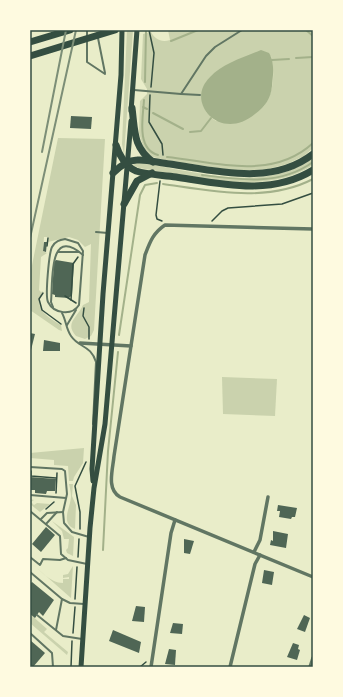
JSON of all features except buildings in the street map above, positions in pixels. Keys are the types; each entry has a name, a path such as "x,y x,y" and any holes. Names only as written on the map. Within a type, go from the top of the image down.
{"highway":[{"path":"30,42 70,30"},
{"path":"30,56 115,30"},
{"path":"132,108 138,147 153,162"},
{"path":"116,145 119,153 127,163 136,170 228,185 256,186 289,181 313,170"},
{"path":"113,173 127,163 135,160 223,172 260,173 290,167 313,154"},
{"path":"124,204 137,181 152,173"}],"main road":[{"path":"94,488 92,469 100,344 116,145 122,30"},
{"path":"81,667 89,537 94,488 105,424 132,108 137,30"}],"street":[{"path":"313,229 207,226 164,223 156,231 151,238 145,255 111,484 113,492 120,497 313,578"},
{"path":"80,342 131,346"},
{"path":"254,552 260,540 268,497"},
{"path":"151,667 171,533 175,520"},
{"path":"230,667 256,564 260,555"},
{"path":"310,667 313,660"}],"lane":[{"path":"87,30 87,62 105,74 98,42 98,30"},
{"path":"181,94 206,56 215,47 242,30"},
{"path":"133,90 200,95"},
{"path":"96,232 109,233"},
{"path":"67,326 79,305 81,253 80,244 69,239 57,241 51,248 47,297 48,303 62,313 70,336 80,342 92,353 96,362 92,418 94,440"},
{"path":"53,307 51,302 54,260 57,252 68,245 81,253"},
{"path":"57,252 81,253"},
{"path":"62,313 77,309"},
{"path":"31,467 63,469 66,474 66,498 63,512 64,523 68,529 89,537"},
{"path":"30,495 66,498"},
{"path":"30,511 60,536 61,554 66,558 88,564"},
{"path":"46,524 57,512"},
{"path":"40,520 47,513 63,512"},
{"path":"30,557 40,565 43,559 60,560 66,558"},
{"path":"30,572 62,599 70,603 85,604"},
{"path":"56,630 62,599"},
{"path":"37,615 68,638 83,639"},
{"path":"30,633 52,653 53,667"}],"path":[{"path":"149,30 154,53 149,122 163,148 162,163"},
{"path":"161,175 156,215 157,219 164,223"},
{"path":"207,226 228,208 282,204 313,193"},
{"path":"71,300 73,264 81,253"},
{"path":"65,296 79,305"},
{"path":"84,308 84,316 89,327 88,343"},
{"path":"31,467 31,476 56,478"},
{"path":"140,667 146,663 147,658"}],"shaded area":[{"path":"127,30 133,30 124,155 122,144"},
{"path":"168,30 313,30 313,148 304,156 287,164 268,169 251,170 231,170 166,160 147,154 139,133 140,101 147,94 147,89 141,79 143,34 151,32 154,37 159,40 170,40","holes":["271,56 272,89 264,106 216,121 210,117 204,109 202,102 203,88 208,79 216,72 226,67"]},
{"path":"261,50 269,53 273,65 271,90 265,105 255,114 242,122 230,124 219,122 210,116 204,107 201,97 203,87 210,77 221,68"},
{"path":"58,138 105,139 94,330 91,336 85,339 76,336 71,327 73,320 83,305 89,302 91,244 85,247 78,240 69,237 48,242 49,237 44,237 43,251 47,253 41,257 39,290 41,292 43,291 39,302 40,307 46,315 61,325 62,331 30,310 30,275"},
{"path":"313,158 313,165 294,175 273,180 251,182 228,182 205,179 139,168 133,165 135,163 140,163 206,174 251,178 273,175 294,169"},
{"path":"222,377 277,379 275,416 223,414"},
{"path":"84,448 83,463 73,481 69,481 68,466 54,465 54,460 30,458 30,453"},
{"path":"69,484 73,484 72,496 76,505 75,529 70,526 67,519 71,497"},
{"path":"30,499 34,500 31,502 34,505 37,503 50,504 40,512 30,504"},
{"path":"52,521 74,537 73,556 67,553 66,550 68,548 69,539 64,539 62,531"},
{"path":"73,566 71,598 44,574 54,581 63,583 63,579 69,579 69,577 63,578 63,575 68,574"},
{"path":"30,614 47,629 44,632 68,652 67,655 30,623"}],"waterway":[{"path":"145,82 146,30"},
{"path":"171,41 198,30"},
{"path":"306,30 313,36"},
{"path":"296,58 313,57"},
{"path":"272,60 289,59"},
{"path":"144,100 142,132 146,146 151,152 158,155"},
{"path":"143,107 147,109"},
{"path":"153,113 183,129"},
{"path":"190,132 201,131 211,118"},
{"path":"167,157 223,165 261,165 280,162 297,155 313,143"},
{"path":"202,175 245,179 273,178 300,170 313,162"},
{"path":"163,184 220,192 258,193 277,191 313,179"},
{"path":"119,335 140,195 145,185 157,183"},
{"path":"103,550 108,451 118,352"}],"railway":[{"path":"42,152 66,30"},
{"path":"30,238 76,30"}]}
